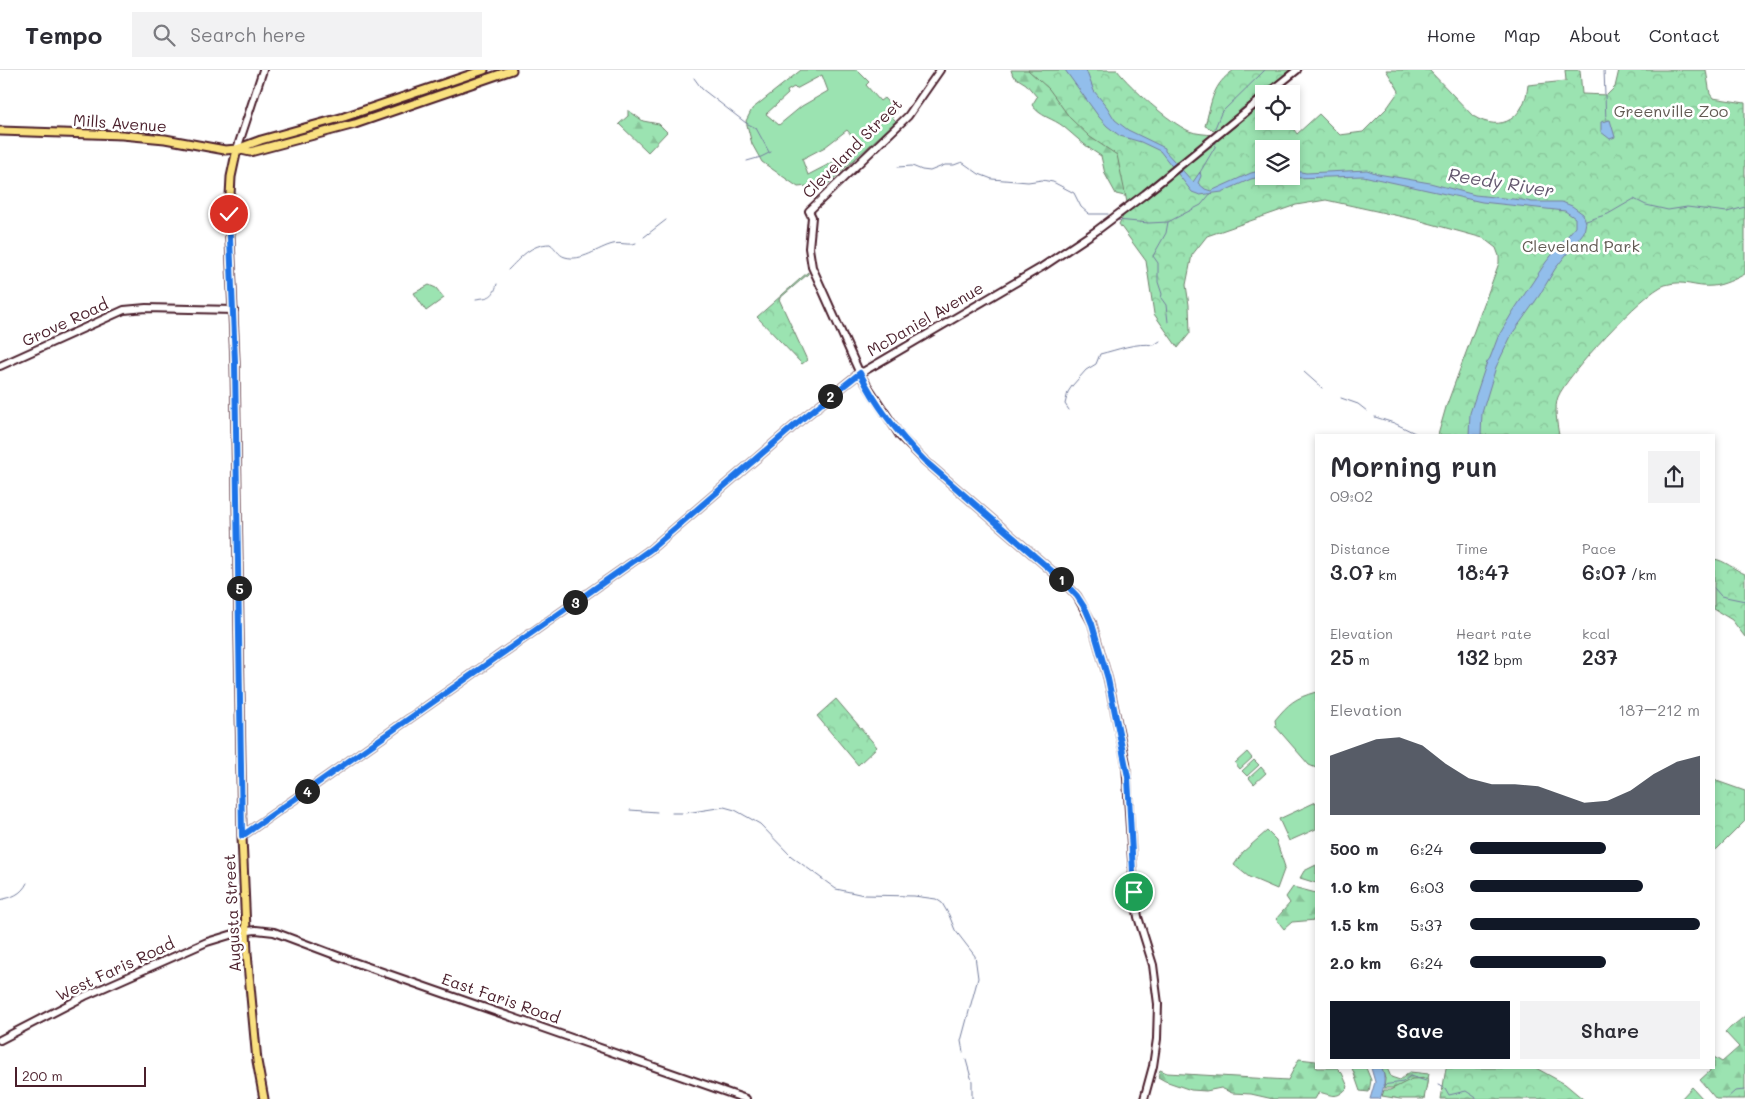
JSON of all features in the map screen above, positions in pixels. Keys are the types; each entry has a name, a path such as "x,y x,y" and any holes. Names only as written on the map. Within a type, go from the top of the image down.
{"main road":[{"path":"237,149 261,140 362,111 484,70"},
{"name":"Mills Avenue","path":"0,131 122,135 165,139 225,150 237,149 250,152 355,124 512,70"},
{"name":"Augusta Street","path":"237,149 230,185 229,214 234,310 242,836 245,932 254,1031 264,1099"}],"street":[{"name":"Augusta Street","path":"237,149 264,70"},
{"path":"1278,85 1296,70"},
{"name":"Cleveland Street","path":"939,71 908,116 809,211 812,217 809,243 812,267 860,373 900,436 925,461 1060,578 1077,596 1092,624 1108,679 1126,763 1134,892 1138,917 1157,990 1157,1039 1153,1066 1144,1099"},
{"name":"McDaniel Avenue","path":"242,836 651,549 802,419 860,373 1042,267 1096,231 1255,104"},
{"name":"Grove Road","path":"0,366 124,310 146,308 234,310"},
{"name":"East Faris Road","path":"245,932 256,930 274,932 746,1099"},
{"name":"West Faris Road","path":"0,1040 102,988 200,945 232,934 245,932"}],"green space":[{"path":"801,70 857,70 869,82 866,85 880,101 884,98 897,112 892,117 896,121 828,184 798,187 762,162 752,144 746,121 752,109","holes":["822,75 828,91 802,106 779,125 766,114 788,94 787,91 794,87 796,89","847,130 858,143 835,161 808,175 802,159 825,147"]},
{"path":"1011,70 1065,70 1120,136 1129,197 1116,194 1105,174 1101,156 1060,124 1035,109 1032,105 1037,97 1026,84 1013,76"},
{"name":"Cleveland Park","path":"1028,70 1117,70 1141,95 1161,112 1181,127 1192,132 1213,135 1255,106 1255,130 1294,130 1297,134 1319,114 1340,135 1363,132 1387,108 1399,91 1386,70 1429,70 1473,116 1484,121 1503,123 1517,114 1526,96 1528,85 1566,81 1565,70 1580,70 1582,94 1607,95 1615,87 1619,70 1706,70 1710,94 1713,98 1745,103 1745,274 1729,282 1713,286 1672,283 1654,291 1640,302 1607,335 1564,386 1556,406 1559,434 1438,434 1446,407 1499,263 1496,248 1483,238 1417,220 1326,200 1296,205 1207,236 1192,255 1186,285 1190,333 1178,348 1154,314 1146,261 1119,224 1128,207 1117,155 1090,137 1070,118 1049,89"},
{"path":"1234,70 1291,70 1273,85 1255,85 1255,99 1216,131 1205,126 1214,94 1227,76"},
{"path":"628,110 643,121 659,124 667,132 648,152 619,124 628,116"},
{"path":"808,272 779,299 807,360 802,364 757,317"},
{"path":"429,285 436,288 444,298 426,311 414,293"},
{"path":"1715,559 1722,561 1745,574 1745,637 1732,620 1715,610"},
{"path":"1315,692 1315,768 1309,765 1276,727 1275,720 1284,709 1303,697"},
{"path":"836,699 877,747 858,765 817,716"},
{"path":"1247,752 1252,758 1240,769 1235,763"},
{"path":"1254,760 1259,765 1247,776 1242,771"},
{"path":"1261,767 1266,773 1254,784 1249,778"},
{"path":"1715,780 1745,791 1745,821 1716,850"},
{"path":"1315,802 1315,829 1289,841 1279,819"},
{"path":"1267,831 1276,840 1285,867 1277,889 1249,877 1234,865 1243,852"},
{"path":"1315,866 1315,883 1300,878 1304,871"},
{"path":"1293,887 1315,893 1315,920 1292,922 1284,929 1276,919 1290,903 1286,897"},
{"path":"1745,1016 1745,1099 1716,1099 1700,1080 1710,1071 1709,1069 1715,1069 1715,1058 1722,1062 1739,1047 1725,1032"},
{"path":"1299,1059 1315,1061 1315,1069 1338,1069 1342,1073 1348,1087 1335,1096 1319,1092 1315,1099 1273,1099 1251,1094 1232,1093 1221,1088 1206,1091 1191,1090 1158,1077 1160,1070 1167,1073 1288,1080"},
{"path":"1352,1069 1366,1069 1371,1080 1369,1092 1360,1091"},
{"path":"1382,1069 1387,1069 1391,1077 1400,1080 1410,1072 1429,1074 1426,1088 1384,1088 1385,1079"},
{"path":"1446,1069 1538,1069 1565,1084 1583,1099 1441,1099"},
{"path":"1428,1078 1424,1099 1400,1099 1382,1096 1384,1090 1390,1090 1412,1079"},
{"path":"1692,1087 1703,1099 1681,1099"}],"water":[{"path":"1065,70 1086,70 1094,91 1115,120 1128,130 1165,148 1165,151 1193,182 1200,172 1201,176 1198,183 1205,189 1211,191 1255,172 1255,178 1222,192 1200,195 1192,192 1160,151 1141,142 1120,136 1099,117"},
{"path":"1610,120 1615,137 1610,139 1601,132 1601,122"},
{"path":"1367,170 1378,174 1430,183 1475,195 1532,202 1562,202 1583,214 1586,222 1584,232 1555,269 1539,296 1512,334 1496,367 1482,413 1481,434 1469,434 1470,413 1487,362 1498,337 1512,313 1546,262 1575,227 1575,218 1565,211 1482,202 1363,176 1300,178 1300,172"},
{"path":"1371,1069 1382,1069 1384,1084 1380,1099 1370,1099 1375,1082"}],"waterway":[{"path":"1215,128 1221,113 1265,70"},
{"path":"1604,70 1606,121"},
{"path":"694,78 702,89 746,123 756,128 769,152"},
{"path":"1199,174 1216,142"},
{"path":"747,161 771,152"},
{"path":"898,167 912,166 930,171 945,165 954,165 962,162 979,174 992,179 1053,182 1074,193 1081,207 1089,214 1108,214"},
{"path":"1117,220 1149,223 1168,222 1201,205 1211,193"},
{"path":"1586,221 1608,214 1634,199 1646,205 1668,210 1687,207 1727,212 1745,207"},
{"path":"644,237 666,220"},
{"path":"1168,222 1166,233 1153,256 1158,263 1158,282 1162,294 1161,298 1166,305 1168,322"},
{"path":"508,270 526,252 537,246 550,244 561,255 577,258 613,244 636,243"},
{"path":"476,299 492,295 497,284"},
{"path":"1069,410 1065,404 1068,392 1086,370 1096,364 1100,354 1133,345 1154,345 1160,341"},
{"path":"1304,372 1322,388"},
{"path":"1341,398 1358,404 1367,411"},
{"path":"1375,417 1394,423 1417,434"},
{"path":"1715,589 1721,596 1745,601"},
{"path":"686,813 724,807 735,810 760,824 791,856 836,889 864,895 914,896 936,899 942,903 955,930 975,956 978,978 961,1041 963,1052"},
{"path":"630,810 657,812"},
{"path":"672,813 682,813"},
{"path":"0,900 19,893 27,883"},
{"path":"966,1060 972,1081 972,1099"},
{"path":"1383,1085 1403,1082 1410,1076 1426,1081"},
{"path":"1438,1085 1445,1088 1449,1095 1466,1091 1478,1099"},
{"path":"1726,1099 1735,1091 1745,1090"}],"route":[{"path":"229,214 234,310 242,836 651,549 802,419 860,373 863,381 900,436 925,461 1060,578 1077,596 1086,610 1108,679 1126,763 1134,892"}],"park label":[{"name":"Greenville Zoo","path":"1671,111"}],"water label":[{"name":"Reedy River","path":"1501,183"}]}
